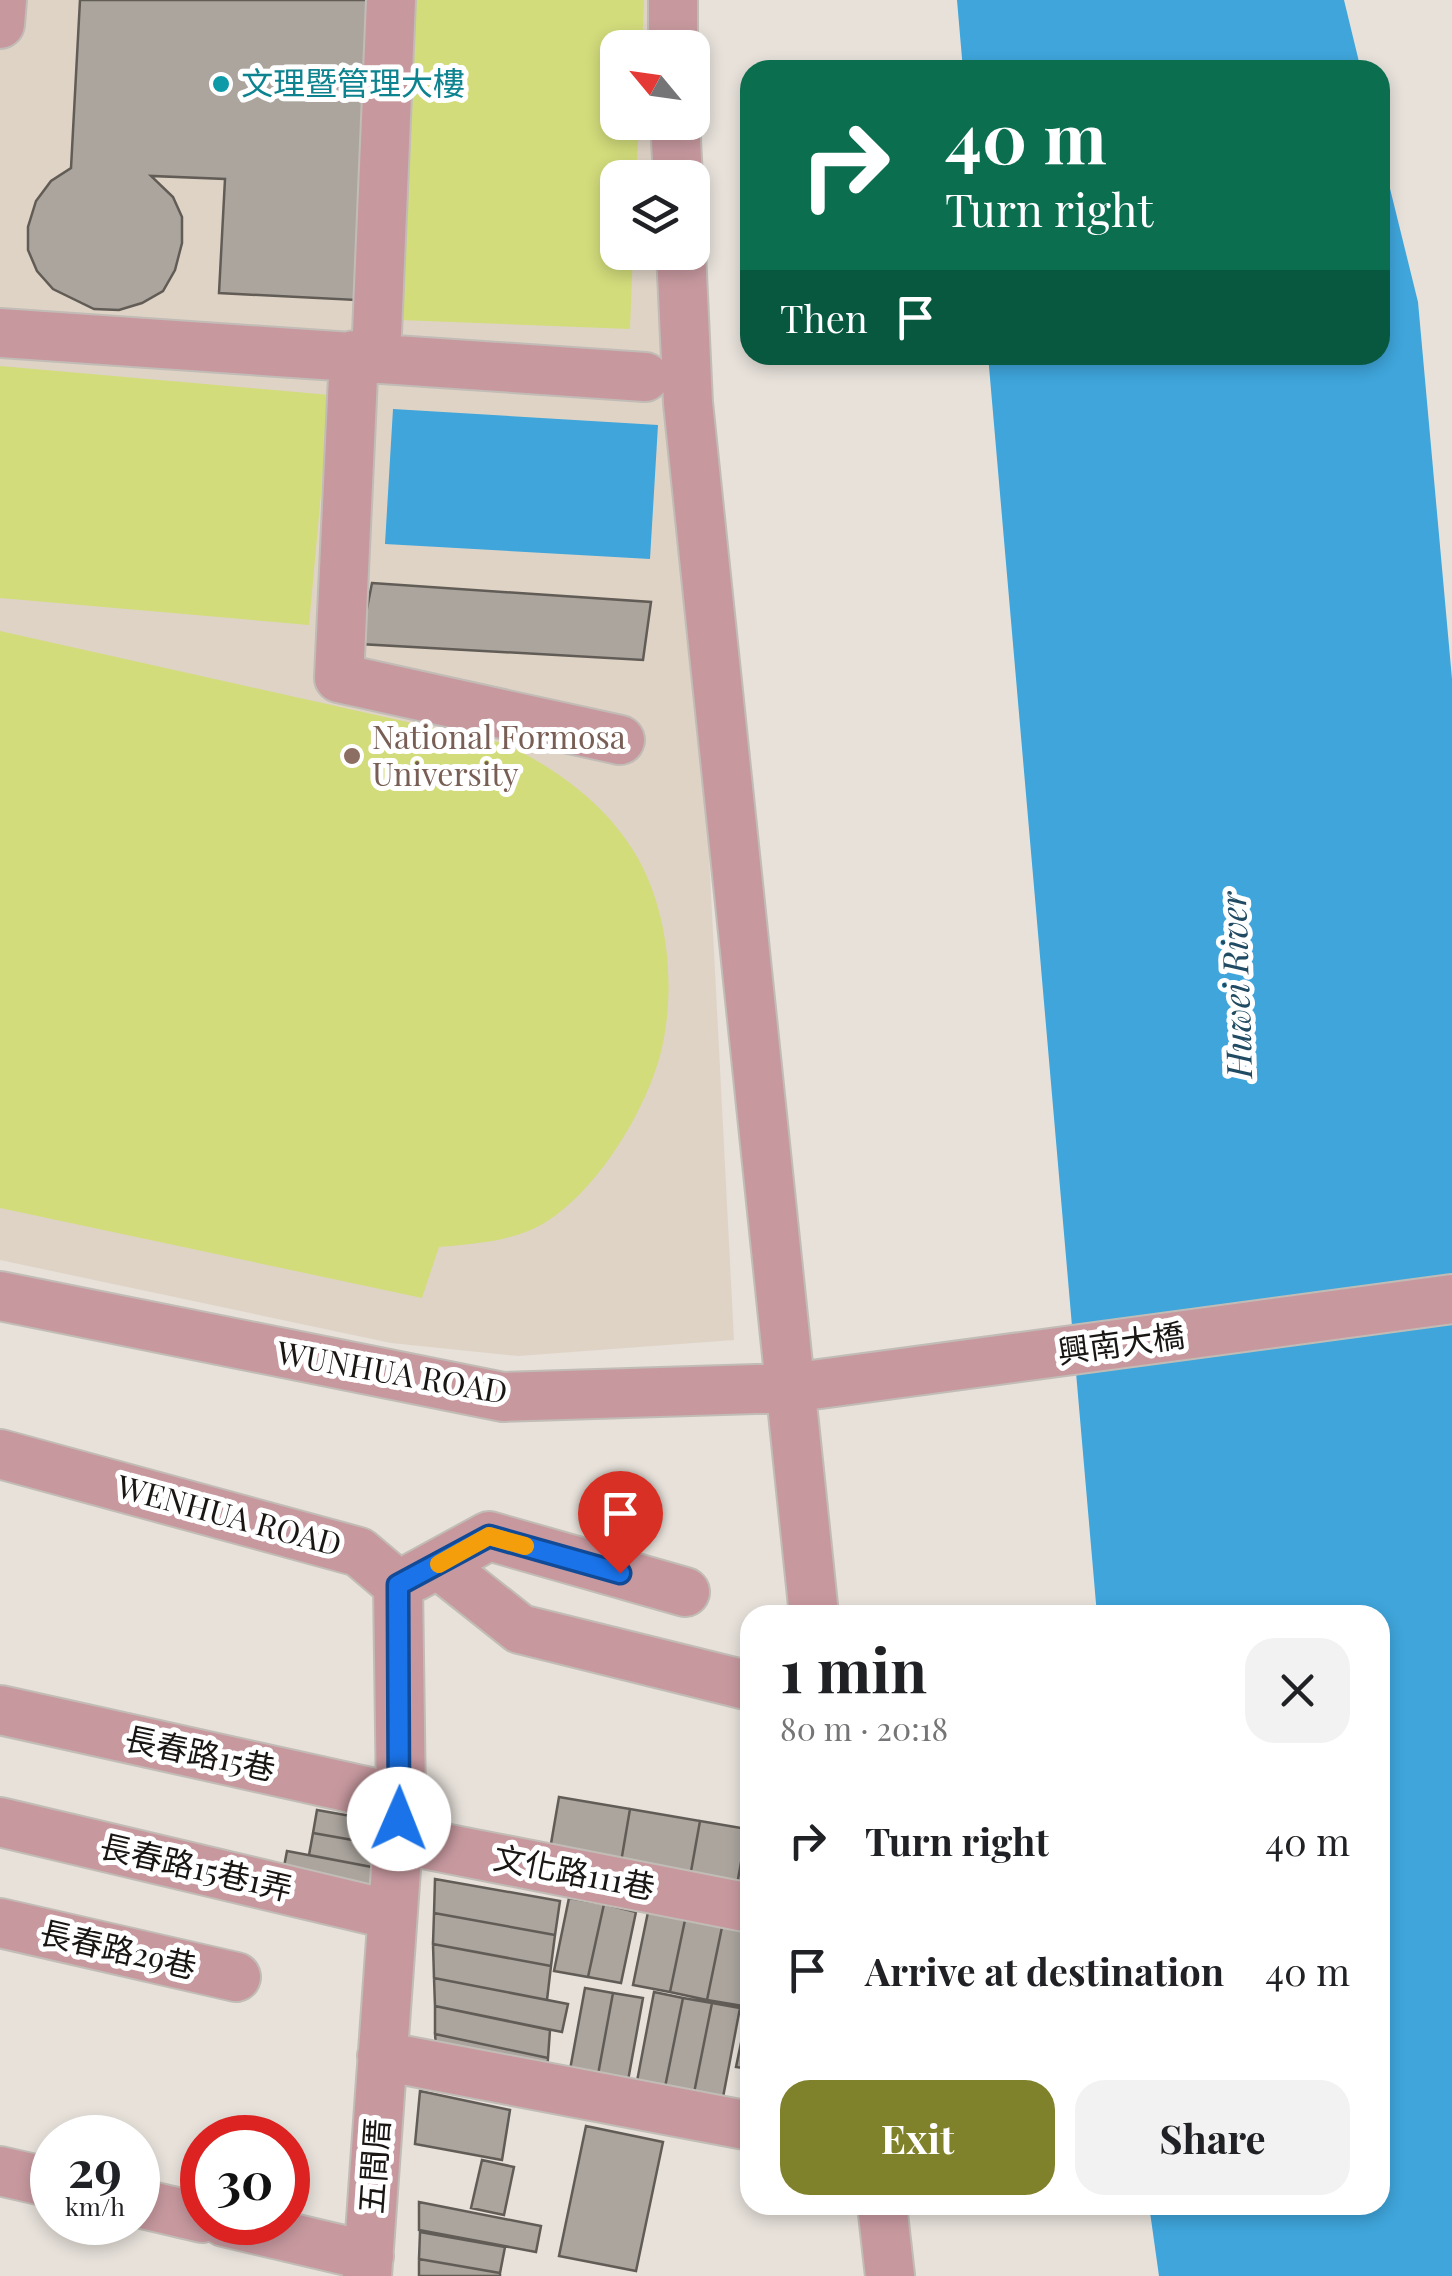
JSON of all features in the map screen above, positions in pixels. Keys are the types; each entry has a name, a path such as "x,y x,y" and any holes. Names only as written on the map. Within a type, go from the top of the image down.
{"street":[{"path":"0,24 2,0"},
{"path":"391,0 339,678 620,740"},
{"path":"673,0 673,30"},
{"path":"682,270 688,402 813,1605"},
{"path":"0,332 644,377"},
{"name":"WUNHUA ROAD","path":"0,1296 503,1397 790,1388"},
{"name":"興南大橋","path":"790,1388 1452,1299"},
{"name":"WENHUA ROAD","path":"0,1454 359,1552 418,1575 520,1629 740,1684"},
{"path":"685,1592 489,1536 418,1575 382,2056 740,2124"},
{"name":"長春路15巷","path":"0,1710 399,1819"},
{"name":"文化路111巷","path":"399,1819 740,1905"},
{"name":"長春路15巷1弄","path":"0,1822 392,1915"},
{"name":"長春路29巷","path":"0,1923 236,1977"},
{"name":"五間厝","path":"368,2266 382,2056"},
{"path":"0,2171 30,2178"},
{"path":"883,2215 890,2276"},
{"path":"299,2245 368,2266"}],"shaded area":[{"name":"National Formosa University","path":"0,0 665,0 666,30 600,30 600,140 672,140 673,160 600,160 600,270 679,270 734,1340 518,1356 391,1343 0,1260"}],"green space":[{"path":"412,0 644,0 643,30 600,30 600,140 638,140 637,160 600,160 600,270 632,270 630,329 399,320"},
{"path":"0,366 330,395 309,625 0,598"},
{"path":"0,631 506,744 558,774 590,799 629,844 652,889 665,940 669,993 663,1043 647,1091 621,1141 587,1186 549,1220 524,1233 482,1243 439,1247 422,1298 0,1208"}],"water":[{"path":"957,0 1344,0 1359,60 962,60"},
{"name":"Huwei River","path":"1390,189 1418,302 1452,679 1452,2276 1159,2276 1150,2215 1390,2215 1390,1605 1096,1605 989,365 1390,365"},
{"path":"393,409 658,425 650,559 385,544"}],"building":[{"name":"文理暨管理大樓","path":"80,0 372,0 356,300 219,293 225,179 151,176 173,197 182,217 182,243 175,270 163,291 119,310 94,309 53,289 37,271 28,250 28,227 36,201 51,181 71,168"},
{"path":"372,583 651,602 643,660 360,644"},
{"path":"559,1797 630,1809 619,1874 548,1861"},
{"path":"630,1809 700,1821 690,1877 619,1874"},
{"path":"317,1810 385,1822 381,1845 313,1833"},
{"path":"700,1821 740,1828 735,1896 690,1877"},
{"path":"313,1833 381,1845 377,1868 309,1855"},
{"path":"287,1851 377,1868 372,1893 282,1877"},
{"path":"740,1868 740,1897 735,1896"},
{"path":"435,1879 560,1901 555,1935 434,1913"},
{"path":"569,1898 604,1904 588,1977 554,1971"},
{"path":"604,1904 636,1912 621,1983 588,1977"},
{"path":"648,1912 685,1920 670,1992 633,1985"},
{"path":"434,1913 555,1935 551,1966 433,1944"},
{"path":"685,1920 722,1927 707,2000 670,1992"},
{"path":"722,1927 740,1930 740,2006 707,2000"},
{"path":"433,1944 551,1966 547,2000 434,1978"},
{"path":"434,1978 568,2004 562,2032 435,2006"},
{"path":"585,1988 613,1993 595,2091 567,2086"},
{"path":"654,1992 683,1998 662,2102 634,2097"},
{"path":"613,1993 643,1998 625,2097 595,2091"},
{"path":"683,1998 712,2003 691,2108 662,2102"},
{"path":"712,2003 740,2008 720,2113 691,2108"},
{"path":"435,2006 550,2030 548,2058 435,2034"},
{"path":"435,2034 548,2058 546,2082 437,2059"},
{"path":"420,2091 510,2110 502,2160 415,2144"},
{"path":"586,2126 663,2142 636,2271 559,2256"},
{"path":"482,2160 514,2167 504,2215 471,2208"},
{"path":"419,2202 541,2226 536,2252 419,2230"},
{"path":"420,2232 505,2247 500,2273 419,2259"},
{"path":"419,2259 500,2273 500,2276 419,2276"}],"slow traffic":[{"path":"439,1564 489,1536 525,1546"}],"place":[{"name":"文理暨管理大樓","path":"221,84"},
{"name":"National Formosa University","path":"352,756"}],"route":[{"path":"399,1819 398,1585 489,1536 620,1573"}]}
